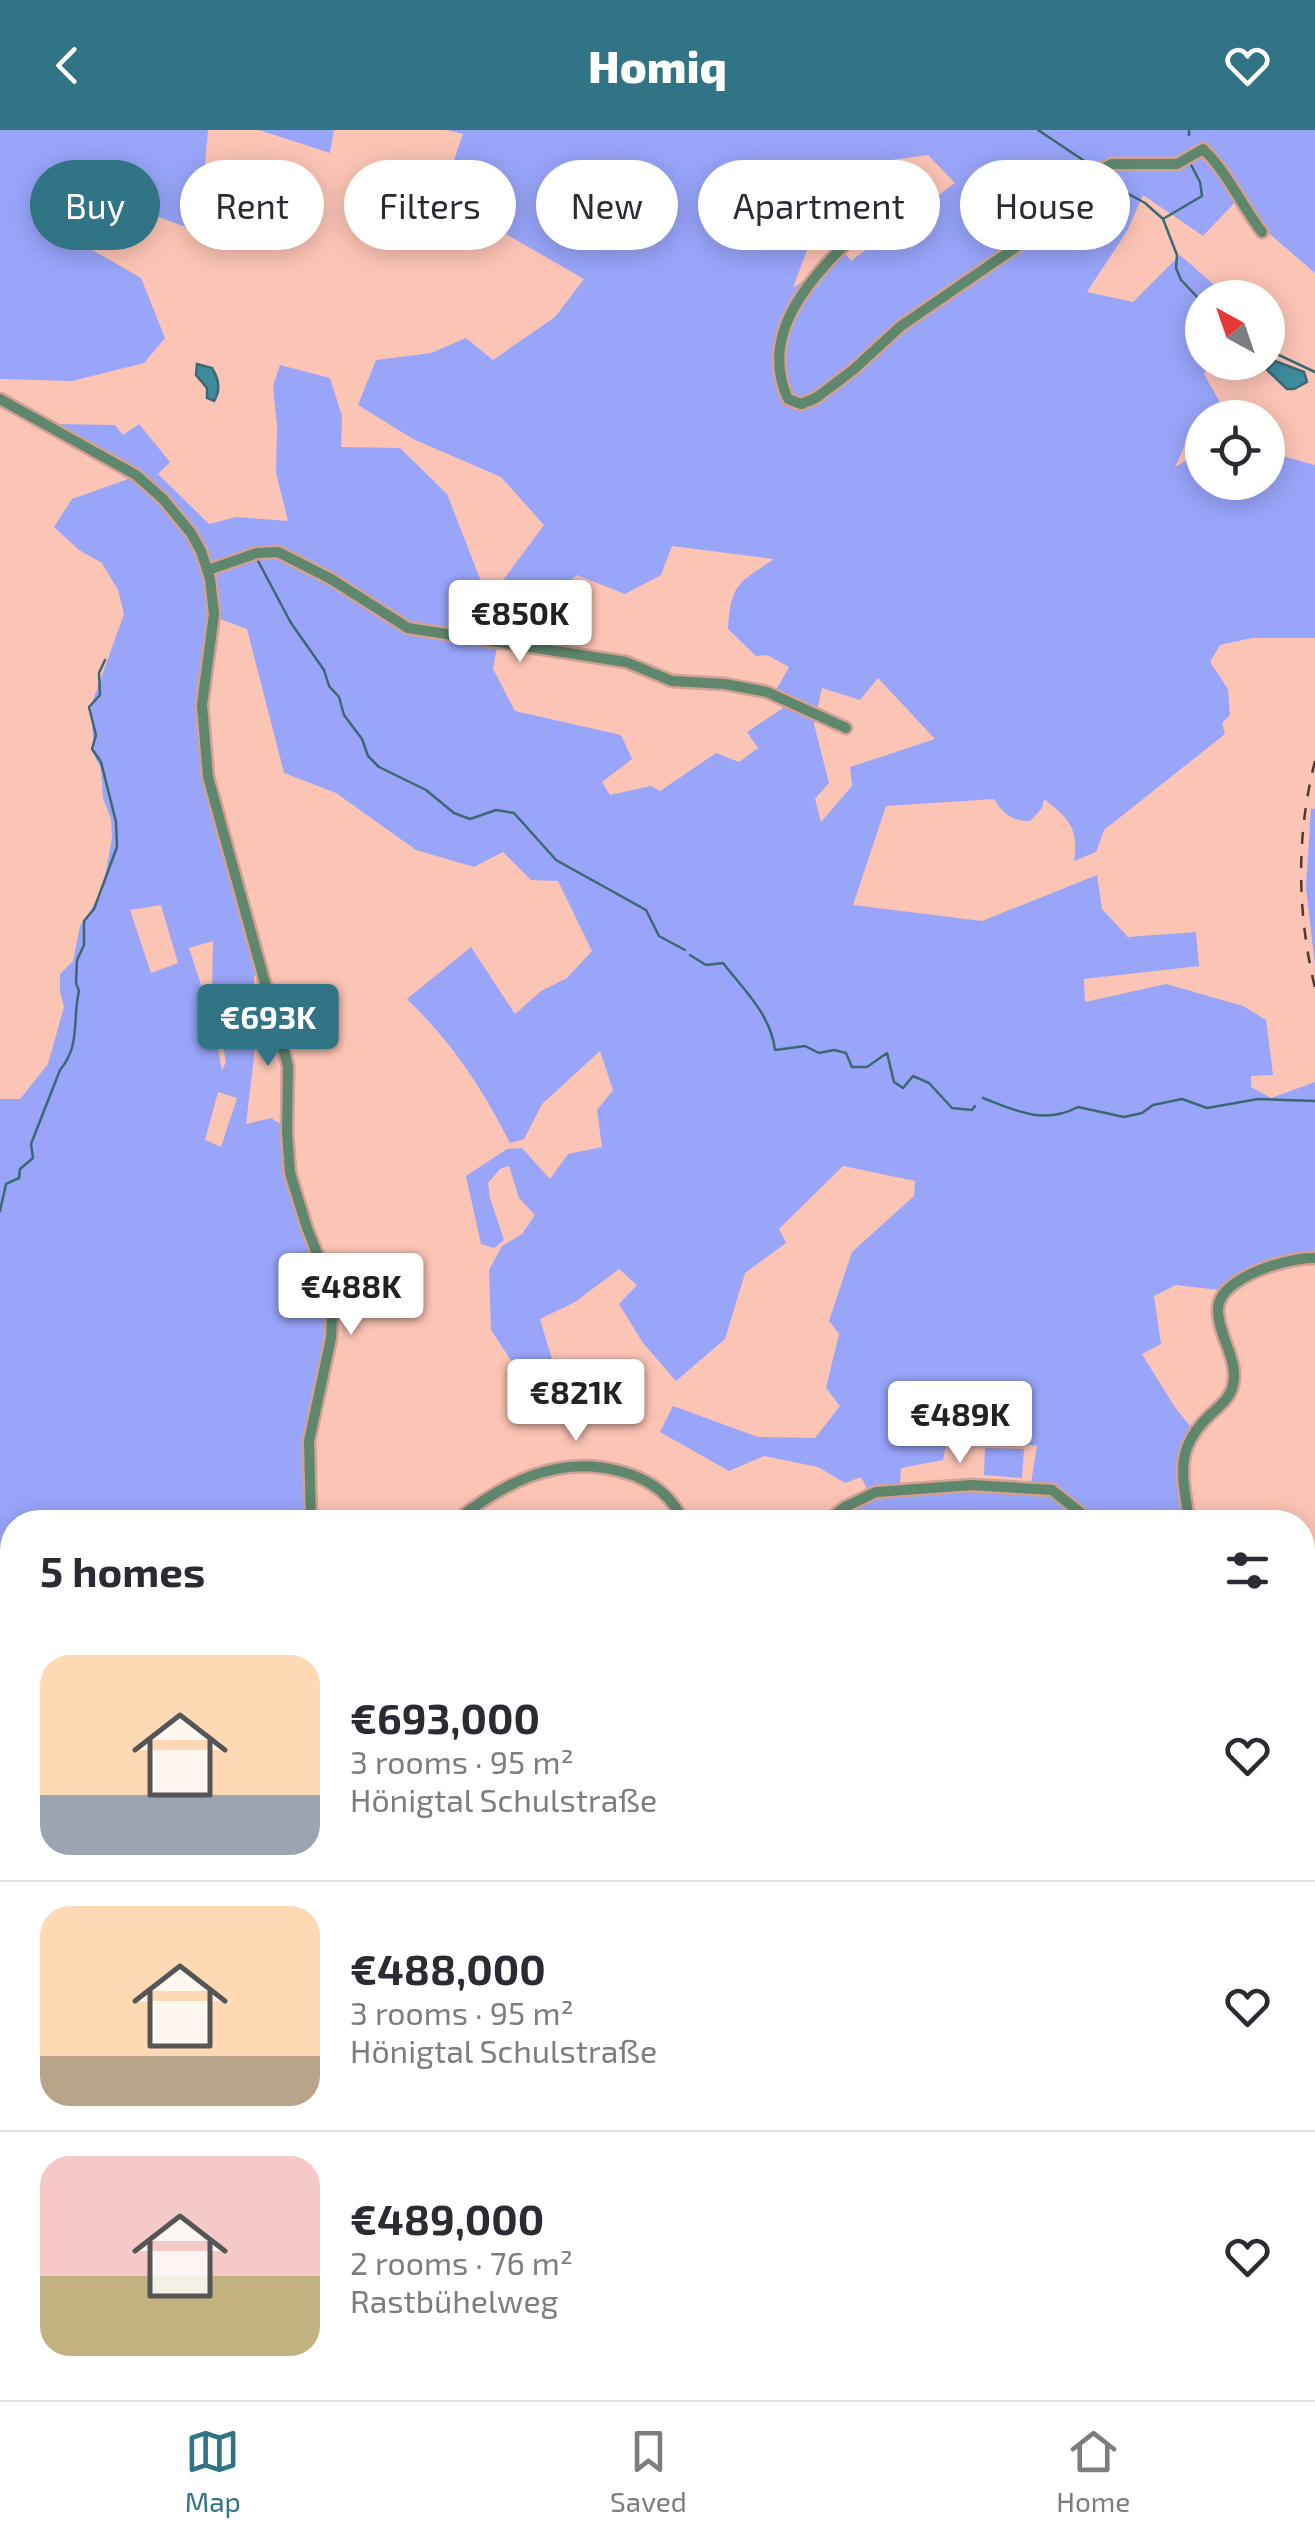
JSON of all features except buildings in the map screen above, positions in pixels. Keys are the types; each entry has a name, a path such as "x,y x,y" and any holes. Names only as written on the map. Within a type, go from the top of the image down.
{"street":[{"path":"842,250 806,288 786,321 780,382 788,399 801,404 853,370 901,326 1022,243 1074,185 1112,164 1177,164 1202,149 1216,162 1262,232"},
{"path":"0,398 136,475 191,533 208,570 214,614 202,687 208,777 288,1066 286,1133 290,1173 333,1294 331,1338 309,1442 310,1510"},
{"path":"208,570 258,554 278,552 332,579 408,628 626,662 672,681 724,684 767,692 846,728"},
{"path":"1188,1510 1182,1472 1184,1448 1194,1431 1230,1395 1233,1386 1234,1374 1218,1312 1220,1299 1241,1280 1272,1263 1315,1258"},
{"path":"471,1510 509,1484 576,1464 639,1478 668,1497 677,1510"},
{"path":"841,1510 876,1492 972,1485 1052,1490 1077,1510"}],"shaded area":[{"path":"0,130 208,130 205,160 180,160 180,225 160,217 160,160 30,160 30,250 94,250 141,278 165,338 144,363 72,381 0,379"},
{"path":"259,130 334,130 330,153"},
{"path":"447,130 1315,130 1315,273 1264,229 1239,198 1203,236 1143,195 1130,224 1130,160 960,160 960,250 1115,250 1087,292 1133,302 1180,255 1209,280 1185,280 1185,380 1207,380 1219,400 1185,400 1185,445 1175,467 1185,461 1185,500 1285,500 1285,457 1315,465 1315,638 1252,638 1220,645 1210,662 1228,689 1230,715 1222,723 1225,734 1104,830 1096,852 1074,861 1075,840 1070,825 1044,799 1042,808 1030,821 1009,816 994,799 886,806 853,905 982,921 1097,875 1102,909 1128,937 1196,932 1199,966 1084,979 1085,1002 1166,984 1243,1006 1266,1020 1273,1075 1251,1076 1251,1087 1271,1098 1315,1082 1315,1253 1270,1260 1219,1290 1176,1285 1154,1296 1161,1344 1142,1354 1194,1431 1185,1448 1188,1510 842,1510 868,1491 861,1477 845,1483 818,1467 764,1456 729,1471 660,1432 673,1406 758,1437 815,1438 840,1406 826,1388 839,1334 829,1321 852,1252 914,1196 915,1181 843,1166 779,1229 786,1243 745,1273 725,1339 676,1381 643,1343 619,1304 637,1285 619,1269 575,1302 540,1319 554,1366 524,1380 491,1330 489,1270 502,1246 522,1234 535,1215 519,1198 509,1166 500,1169 488,1183 504,1240 494,1248 481,1244 466,1176 507,1149 522,1148 550,1179 568,1154 602,1147 597,1110 613,1090 600,1051 542,1104 524,1139 510,1143 465,1066 407,999 471,947 515,1014 541,991 567,978 592,951 558,881 531,880 503,852 474,867 416,850 336,793 284,773 247,629 209,615 202,670 204,748 258,972 254,976 254,1057 246,1124 271,1118 284,1126 307,1238 341,1309 329,1375 316,1380 312,1398 306,1510 0,1510 0,1099 20,1099 48,1064 64,1007 60,974 73,961 80,926 102,893 112,838 101,769 94,755 91,706 124,614 118,590 102,563 79,550 54,527 72,499 128,479 134,471 54,424 115,425 123,435 139,424 170,462 158,474 209,524 236,517 288,521 276,473 273,386 280,365 330,378 342,416 341,447 400,448 447,494 500,630 493,669 515,711 621,735 632,759 602,782 610,795 651,786 660,791 716,753 739,762 758,748 747,732 783,708 775,692 789,667 767,655 756,656 728,629 739,585 774,559 672,546 661,575 625,594 577,575 555,594 501,583 544,525 501,477 413,439 358,405 376,360 431,353 466,338 493,360 555,317 584,279 516,240 516,160 454,160 463,134","holes":["878,678 935,739 850,767 852,786 821,822 815,799 829,783 814,724 822,688 860,700","161,905 178,963 151,973 130,910","213,941 212,991 226,1062 222,1070 211,1015 189,948","218,1092 237,1098 221,1147 205,1140","948,1436 984,1437 1037,1446 1030,1489 900,1488 901,1468 943,1460"]},
{"path":"197,364 212,368 218,380 214,401 207,398 207,388 196,375"},
{"path":"1285,365 1304,372 1307,382 1287,389 1278,380 1285,380"},
{"path":"1311,808 1315,809 1315,966 1306,887"},
{"path":"985,1448 1024,1449 1022,1478 984,1475"}],"waterway":[{"path":"1038,130 1083,160"},
{"path":"1189,130 1189,135"},
{"path":"1163,219 1202,196 1190,163"},
{"path":"1130,195 1163,219 1177,255 1176,268 1185,284"},
{"path":"1285,358 1315,372"},
{"path":"257,559 291,623 324,670 368,756 379,767 426,790 454,813 470,819 496,810 514,813 556,860 646,910 659,936 685,950"},
{"path":"0,1211 6,1184 19,1178 20,1169 33,1158 31,1144 71,1051 79,991 77,960 84,945 84,921 94,909 117,847 116,822 101,762 92,749 96,735 89,707 100,695 99,673 105,660"},
{"path":"690,955 706,965 723,963 762,1014 775,1050 805,1046 819,1053 834,1050 846,1053 852,1067 867,1067 887,1053 894,1082 903,1088 913,1076 929,1083 952,1108 972,1110 975,1106"},
{"path":"983,1098 1030,1114 1053,1115 1078,1107 1124,1117 1182,1099 1207,1108 1258,1099 1315,1101"}],"railway":[{"path":"1315,761 1304,817 1301,874 1315,988"}]}
